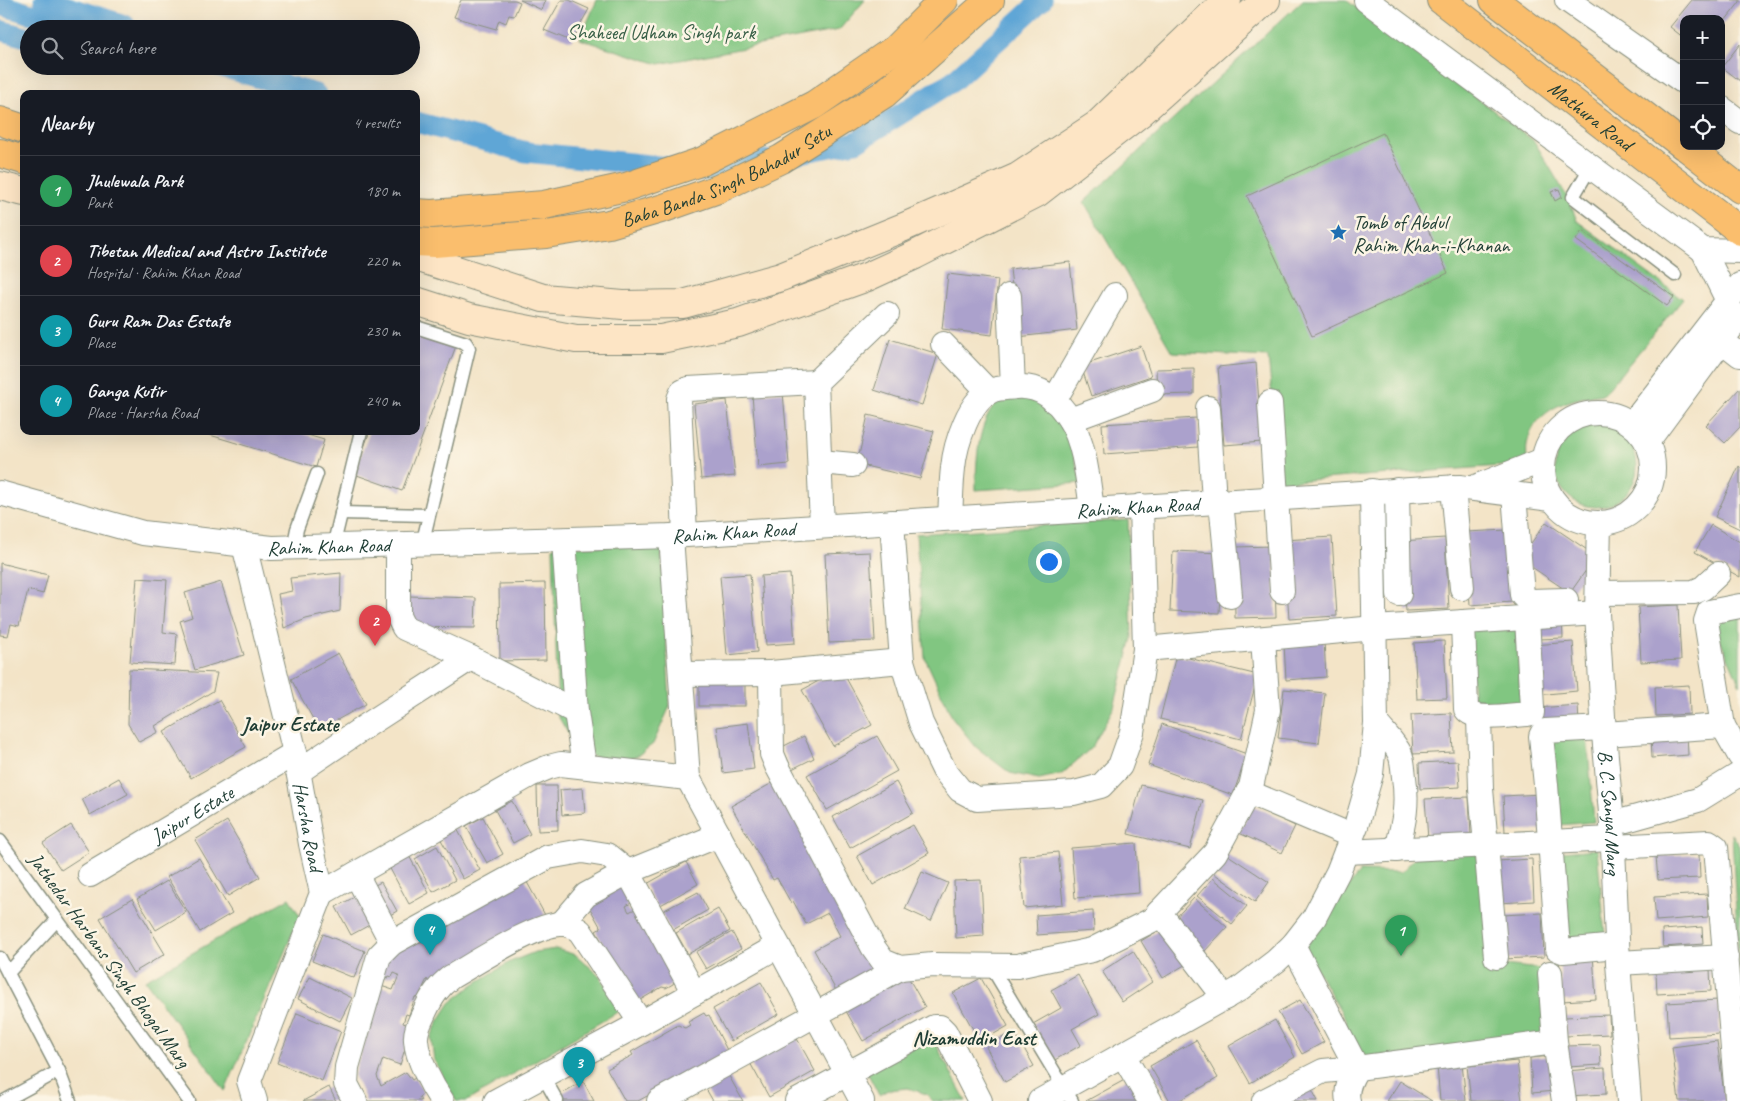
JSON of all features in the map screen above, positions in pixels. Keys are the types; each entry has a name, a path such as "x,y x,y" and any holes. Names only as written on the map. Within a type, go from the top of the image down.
{"main road":[{"name":"Baba Banda Singh Bahadur Setu","path":"420,213 432,214 544,205 626,187 703,161 814,105 895,50 944,0"},
{"name":"Baba Banda Singh Bahadur Setu","path":"420,242 434,243 546,234 609,224 664,208 718,189 781,159 884,94 990,0"},
{"name":"Mathura Road","path":"1441,0 1740,231"},
{"name":"Mathura Road","path":"1494,0 1680,143"},
{"path":"0,121 20,128"},
{"name":"Mathura Road","path":"1689,150 1740,189"},
{"path":"0,153 20,159"}],"street":[{"path":"420,258 543,298 623,305 682,304 781,277 904,227 1018,177 1097,125 1226,0"},
{"path":"420,302 469,318 576,340 661,339 738,323 868,277 1037,193 1139,114 1266,0"},
{"path":"1366,0 1703,250 1730,317 1740,355"},
{"path":"1567,0 1680,79"},
{"path":"1725,111 1740,122"},
{"path":"0,131 20,137"},
{"path":"0,186 20,191"},
{"path":"1703,250 1740,251"},
{"path":"1054,400 1115,295"},
{"path":"1008,296 1013,387"},
{"path":"862,1101 688,778 681,674 678,535 679,399 682,392 688,389 816,382 887,314"},
{"path":"1632,424 1730,317"},
{"path":"1647,442 1730,317"},
{"path":"943,344 989,392"},
{"path":"816,382 822,526"},
{"path":"950,518 953,467 963,425 978,399 992,390 1025,386 1037,388 1054,400 1072,425 1083,456 1092,509"},
{"path":"1072,425 1148,397"},
{"path":"1270,402 1282,591"},
{"path":"1208,408 1211,501"},
{"path":"1600,412 1617,416 1632,424 1644,436 1651,451 1654,468 1651,485 1643,500 1631,512 1616,521 1599,524 1581,521 1564,512 1551,499 1544,482 1543,460 1546,448 1554,433 1567,422 1582,414 1600,412"},
{"path":"1194,451 1211,501 1230,596"},
{"name":"Rahim Khan Road","path":"1462,488 1543,460"},
{"path":"820,462 853,465"},
{"path":"1462,488 1462,588"},
{"name":"Rahim Khan Road","path":"0,493 143,533 272,548 398,546 678,535 1397,490 1462,488 1551,499"},
{"path":"1374,576 1399,585 1397,490"},
{"path":"1040,1101 1068,1094 1123,1056 1238,990 1293,945 1314,918 1338,872 1371,774 1376,723 1372,491"},
{"path":"1514,494 1521,591 1526,599 1530,601 1598,602"},
{"path":"892,522 902,661 921,723 944,770 960,790 977,799 1074,793 1101,786 1120,766 1132,732 1145,649 1141,506"},
{"name":"B. C. Sanyal Marg","path":"1599,524 1598,602 1604,731 1629,1101"},
{"path":"564,540 576,712 584,765"},
{"name":"Harsha Road","path":"244,545 296,762 322,893 250,1082 255,1101"},
{"path":"398,546 398,616 404,628 471,658 576,712"},
{"path":"1145,649 1375,628 1527,618 1598,602 1694,592 1703,588 1718,574"},
{"path":"1740,606 1709,612 1706,621 1723,726 1740,756"},
{"path":"1463,622 1466,709 1469,713 1478,717 1527,714 1532,712 1527,618"},
{"path":"659,1101 692,1093 815,1014 900,968 933,965 1017,966 1092,950 1152,920 1214,853 1251,787 1268,710 1263,639"},
{"name":"Jaipur Estate","path":"90,875 369,724 471,658"},
{"path":"681,674 771,673 902,661"},
{"path":"771,673 772,754 776,766 873,947 883,961 900,968"},
{"path":"1478,717 1485,846 1496,957"},
{"path":"1376,723 1399,752 1402,761 1406,812 1397,850"},
{"path":"1723,726 1604,731 1546,731 1542,734 1558,949 1562,951 1618,954 1726,957"},
{"path":"322,893 530,775 549,767 561,764 584,765 688,778"},
{"path":"1612,837 1698,800 1740,774"},
{"path":"1248,792 1349,844 1397,850 1612,837 1712,843 1716,847 1717,852 1737,1097"},
{"path":"562,924 586,895 628,872 719,835"},
{"path":"355,1101 346,1084 347,1067 379,956 392,943 548,857 582,851 607,855 628,872 694,993"},
{"path":"356,874 392,943"},
{"path":"1159,912 1225,998"},
{"path":"442,1101 420,1056 416,1041 417,1028 431,996 451,977 513,942 544,928 562,924 572,925 580,931 640,1023"},
{"path":"1293,945 1357,1068"},
{"path":"496,1101 778,946"},
{"path":"1550,973 1555,1042 1564,1101"},
{"path":"797,1101 934,1027 940,1027 944,1032 980,1101"},
{"path":"1264,1101 1322,1071 1555,1042"},
{"path":"1123,1056 1150,1101"},
{"path":"1348,1101 1346,1094 1357,1068"}],"lane":[{"path":"1591,166 1573,197 1675,275"},
{"path":"420,328 466,343 469,348 422,545"},
{"path":"333,547 360,435"},
{"path":"293,548 316,474"},
{"path":"341,513 428,515"},
{"name":"Jathedar Harbans Singh Bhogal Marg","path":"0,840 190,1101"},
{"path":"8,973 57,920"},
{"path":"0,958 59,1071 70,1101"},
{"path":"990,965 1068,1094"},
{"path":"4,1101 59,1071"},
{"path":"543,1076 557,1101"}],"green space":[{"name":"Shaheed Udham Singh park","path":"597,0 865,0 839,30 659,64 580,39"},
{"path":"1303,0 1346,0 1534,141 1569,200 1577,221 1683,299 1604,394 1568,402 1546,413 1538,421 1531,431 1527,444 1527,464 1281,482 1268,357 1172,352 1084,202"},
{"path":"1039,394 1069,434 1081,483 976,490 980,437 990,412 998,402 1008,396"},
{"path":"1596,425 1612,428 1625,437 1634,450 1637,466 1634,482 1625,495 1612,504 1596,507 1580,504 1567,495 1558,482 1555,466 1558,450 1567,437 1580,428"},
{"path":"1128,520 1132,638 1114,707 1092,747 1062,774 1039,779 1010,773 976,747 952,717 925,658 916,534"},
{"path":"661,545 670,706 653,744 637,756 614,764 591,755 573,742 558,716 553,547"},
{"path":"1740,612 1740,685 1713,623"},
{"path":"1516,626 1521,702 1474,705 1468,630"},
{"path":"1587,736 1594,822 1559,825 1551,739"},
{"path":"1732,834 1740,846 1740,991"},
{"path":"1597,849 1605,935 1569,938 1562,852"},
{"path":"1476,850 1494,964 1542,969 1549,1035 1350,1063 1346,1020 1304,948 1360,871 1401,872 1422,851"},
{"path":"289,898 300,916 225,1091 145,980"},
{"path":"556,949 576,955 600,976 621,1010 467,1101 456,1101 434,1060 431,1037 450,1003 474,984 510,962 535,952"},
{"path":"932,1037 966,1101 933,1101 926,1094 908,1088 888,1090 879,1095 867,1072"}],"building":[{"path":"461,0 515,0 520,2 514,16 509,15 506,23 499,20 496,29 454,17"},
{"path":"520,0 546,0 542,10"},
{"path":"561,0 569,0 589,9 571,41 544,30"},
{"path":"1692,0 1740,0 1725,21 1725,15 1680,15 1680,35 1670,27"},
{"path":"1740,44 1740,81 1725,69 1725,63"},
{"path":"1383,133 1448,273 1312,336 1247,196"},
{"path":"1559,189 1562,197 1555,201 1551,192"},
{"path":"1582,231 1674,297 1667,306 1576,240"},
{"path":"1070,262 1077,330 1018,337 1010,269"},
{"path":"948,274 998,280 992,335 942,329"},
{"path":"420,332 456,346 402,491 354,474 369,435 420,435"},
{"path":"890,339 938,354 922,405 874,390"},
{"path":"1141,346 1151,376 1091,396 1081,366"},
{"path":"1256,363 1262,442 1224,445 1218,367"},
{"path":"1194,368 1194,394 1157,395 1156,369"},
{"path":"1740,388 1740,427 1725,443 1706,425"},
{"path":"783,392 789,464 758,467 752,395"},
{"path":"727,400 735,476 701,479 694,404"},
{"path":"868,415 934,431 920,479 857,464"},
{"path":"1197,418 1198,447 1104,454 1102,424"},
{"path":"210,435 307,435 324,440 316,467"},
{"path":"1740,467 1740,529 1715,517"},
{"path":"1546,522 1596,556 1570,593 1520,559"},
{"path":"1711,525 1740,542 1740,577 1695,552"},
{"path":"1508,530 1512,602 1470,605 1466,532"},
{"path":"1332,537 1337,616 1289,619 1284,540"},
{"path":"1445,538 1449,609 1406,611 1401,541"},
{"path":"1274,546 1276,617 1235,618 1234,547"},
{"path":"1173,551 1222,553 1219,613 1170,611"},
{"path":"870,552 875,641 829,643 825,554"},
{"path":"0,563 48,575 43,594 28,590 19,626 11,624 8,636 0,635"},
{"path":"341,573 340,611 306,619 284,628 278,594 292,591 290,578"},
{"path":"750,574 757,652 727,655 720,576"},
{"path":"790,574 795,643 766,645 761,576"},
{"path":"137,578 167,580 163,632 177,634 175,665 130,662"},
{"path":"221,582 244,655 195,670 180,621 192,617 185,593"},
{"path":"545,583 546,660 500,661 499,584"},
{"path":"408,596 476,598 475,628 407,627"},
{"path":"1678,605 1681,660 1641,662 1638,607"},
{"path":"1562,619 1563,638 1539,639 1538,620"},
{"path":"1324,641 1326,677 1286,680 1284,644"},
{"path":"1444,641 1447,698 1417,699 1414,643"},
{"path":"1573,642 1577,691 1537,695 1533,645"},
{"path":"338,653 366,704 319,730 291,679"},
{"path":"1176,655 1258,675 1241,739 1160,719"},
{"path":"129,669 217,673 213,691 155,726 158,732 139,742 128,724"},
{"path":"841,669 872,725 833,746 802,690"},
{"path":"699,678 745,678 745,706 699,706"},
{"path":"1689,685 1690,714 1656,716 1655,687"},
{"path":"1284,689 1325,693 1319,743 1278,738"},
{"path":"219,700 246,747 191,778 164,732"},
{"path":"1578,705 1579,724 1538,726 1537,708"},
{"path":"1451,713 1453,752 1413,754 1411,715"},
{"path":"748,723 754,769 723,773 717,727"},
{"path":"1162,724 1247,754 1233,795 1148,765"},
{"path":"1687,733 1688,755 1652,758 1651,735"},
{"path":"804,736 814,758 792,769 782,747"},
{"path":"877,736 897,771 827,810 807,775"},
{"path":"1458,761 1460,787 1420,789 1419,763"},
{"path":"119,778 128,794 90,815 82,799"},
{"path":"774,782 883,974 840,998 814,950 840,936 828,913 806,924 777,878 773,880 731,806"},
{"path":"896,782 913,813 850,848 833,817"},
{"path":"1141,785 1203,800 1190,849 1128,834"},
{"path":"537,786 557,786 558,830 538,831"},
{"path":"583,788 585,813 562,815 560,790"},
{"path":"1542,794 1544,830 1505,832 1503,796"},
{"path":"1469,797 1471,836 1428,839 1425,799"},
{"path":"512,801 530,834 513,843 495,810"},
{"path":"1252,805 1295,826 1282,853 1239,833"},
{"path":"483,817 503,854 487,863 466,826"},
{"path":"227,821 260,877 228,896 195,840"},
{"path":"71,825 89,852 61,870 43,843"},
{"path":"913,825 929,853 873,885 857,856"},
{"path":"456,827 480,870 463,879 439,836"},
{"path":"1136,843 1139,893 1075,898 1071,848"},
{"path":"437,846 455,880 433,892 415,859"},
{"path":"407,852 429,893 409,904 387,863"},
{"path":"1058,852 1063,904 1024,908 1019,856"},
{"path":"1225,853 1269,882 1255,902 1212,872"},
{"path":"1699,854 1700,878 1658,880 1656,856"},
{"path":"199,858 232,913 200,932 167,877"},
{"path":"1532,859 1534,901 1499,903 1497,861"},
{"path":"686,862 698,884 657,907 645,885"},
{"path":"922,872 948,883 931,921 905,909"},
{"path":"523,875 545,915 430,985 427,979 418,998 415,997 409,1015 406,1014 403,1023 412,1026 400,1065 383,1059 377,1076 381,1086 406,1072 412,1080 415,1078 424,1093 419,1097 421,1101 366,1101 354,1075 375,1012 366,1009 375,984 393,990 399,975 394,973 392,977 389,976 388,978 378,975 387,954"},
{"path":"1213,878 1247,906 1232,924 1197,896"},
{"path":"981,880 984,936 956,938 954,881"},
{"path":"167,881 186,912 156,930 137,899"},
{"path":"381,882 397,911 383,919 367,889"},
{"path":"623,883 633,902 626,906 629,912 639,907 674,981 673,984 666,988 662,987 635,1003 596,931 601,928 587,903"},
{"path":"698,892 708,910 671,931 661,912"},
{"path":"1707,894 1708,917 1656,921 1654,897"},
{"path":"358,895 373,923 351,935 336,907"},
{"path":"1194,898 1227,927 1204,952 1171,923"},
{"path":"132,899 165,954 133,973 100,918"},
{"path":"718,909 730,931 688,954 676,933"},
{"path":"1093,911 1094,931 1037,935 1036,915"},
{"path":"1542,913 1544,957 1503,959 1501,915"},
{"path":"1166,926 1188,963 1163,978 1141,941"},
{"path":"1702,927 1703,944 1663,947 1662,930"},
{"path":"732,932 741,949 706,969 696,952"},
{"path":"323,934 365,951 354,978 312,961"},
{"path":"1133,951 1152,982 1122,1002 1102,971"},
{"path":"1593,954 1596,999 1562,1001 1559,956"},
{"path":"1710,969 1711,991 1657,994 1656,972"},
{"path":"904,970 925,1007 863,1041 842,1004"},
{"path":"1078,975 1099,1014 1072,1029 1081,1045 1053,1061 1033,1024 1061,1008 1051,990"},
{"path":"310,977 352,998 340,1021 298,999"},
{"path":"981,978 1008,1026 980,1042 953,993"},
{"path":"761,982 779,1014 731,1041 713,1009"},
{"path":"1300,1000 1324,1042 1302,1054 1278,1012"},
{"path":"1718,1000 1720,1034 1669,1037 1667,1003"},
{"path":"297,1013 341,1031 322,1081 277,1063"},
{"path":"704,1013 706,1016 709,1015 728,1052 638,1101 625,1101 607,1069 633,1055 631,1052 678,1025 685,1028 690,1025 688,1022"},
{"path":"1609,1015 1610,1034 1566,1036 1565,1017"},
{"path":"1275,1020 1295,1057 1250,1083 1229,1046"},
{"path":"1014,1031 1034,1066 1005,1082 986,1047"},
{"path":"795,1035 815,1071 769,1097 749,1061"},
{"path":"1196,1040 1218,1078 1178,1101 1170,1101 1150,1066"},
{"path":"1717,1041 1725,1101 1679,1101 1672,1047"},
{"path":"1600,1045 1601,1065 1568,1067 1567,1046"},
{"path":"1552,1056 1555,1091 1532,1093 1530,1058"},
{"path":"1517,1061 1522,1101 1471,1101 1467,1066"},
{"path":"1462,1063 1466,1101 1440,1101 1437,1066"},
{"path":"1605,1068 1606,1094 1567,1096 1565,1071"},
{"path":"725,1069 743,1101 713,1101 702,1082"},
{"path":"1130,1077 1143,1101 1086,1101"},
{"path":"1307,1080 1318,1101 1276,1101"},
{"path":"583,1081 594,1101 562,1101 559,1095"},
{"path":"1400,1081 1432,1101 1387,1101"},
{"path":"329,1087 336,1101 303,1101"}],"waterway":[{"path":"44,0 109,20"},
{"path":"795,154 856,142 953,81 1042,0"},
{"path":"0,5 52,20"},
{"path":"0,30 20,36"},
{"path":"250,75 302,90"},
{"path":"420,123 526,152 706,171 765,160"}],"place":[{"name":"Tomb of Abdul Rahim Khan-i-Khanan","path":"1339,233"},
{"name":"Tibetan Medical and Astro Institute","path":"375,646"},
{"name":"Ganga Kutir","path":"430,955"},
{"name":"Jhulewala Park","path":"1401,956"},
{"name":"Guru Ram Das Estate","path":"579,1088"}],"district":[{"name":"Jaipur Estate","path":"290,724"},
{"name":"Nizamuddin East","path":"974,1038"}]}
